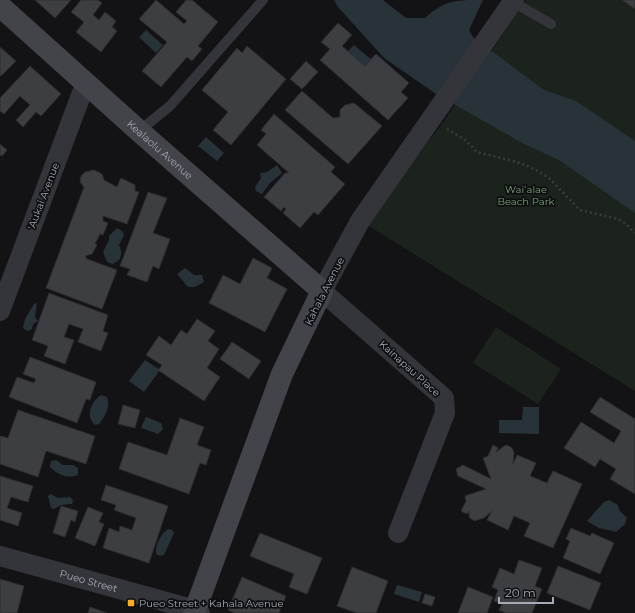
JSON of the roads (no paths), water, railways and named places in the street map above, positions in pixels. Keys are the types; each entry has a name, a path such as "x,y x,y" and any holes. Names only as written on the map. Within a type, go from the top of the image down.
{"street":[{"name":"Kahala Avenue","path":"196,612 282,374 322,290 360,221 443,104 513,1"},
{"name":"Kealaolu Avenue","path":"0,6 139,131 322,290"},
{"name":"ʻAukai Avenue","path":"0,311 86,82"},
{"name":"Kainapau Place","path":"322,290 444,398 445,413 398,533"},
{"name":"Pueo Street","path":"0,556 196,612"}],"lane":[{"path":"139,131 170,106 263,0"},
{"path":"513,1 551,24"}],"place":[{"name":"Pueo Street + Kahala Avenue","path":"131,603"}],"park label":[{"name":"Waiʻalae Beach Park","path":"526,194"}]}
